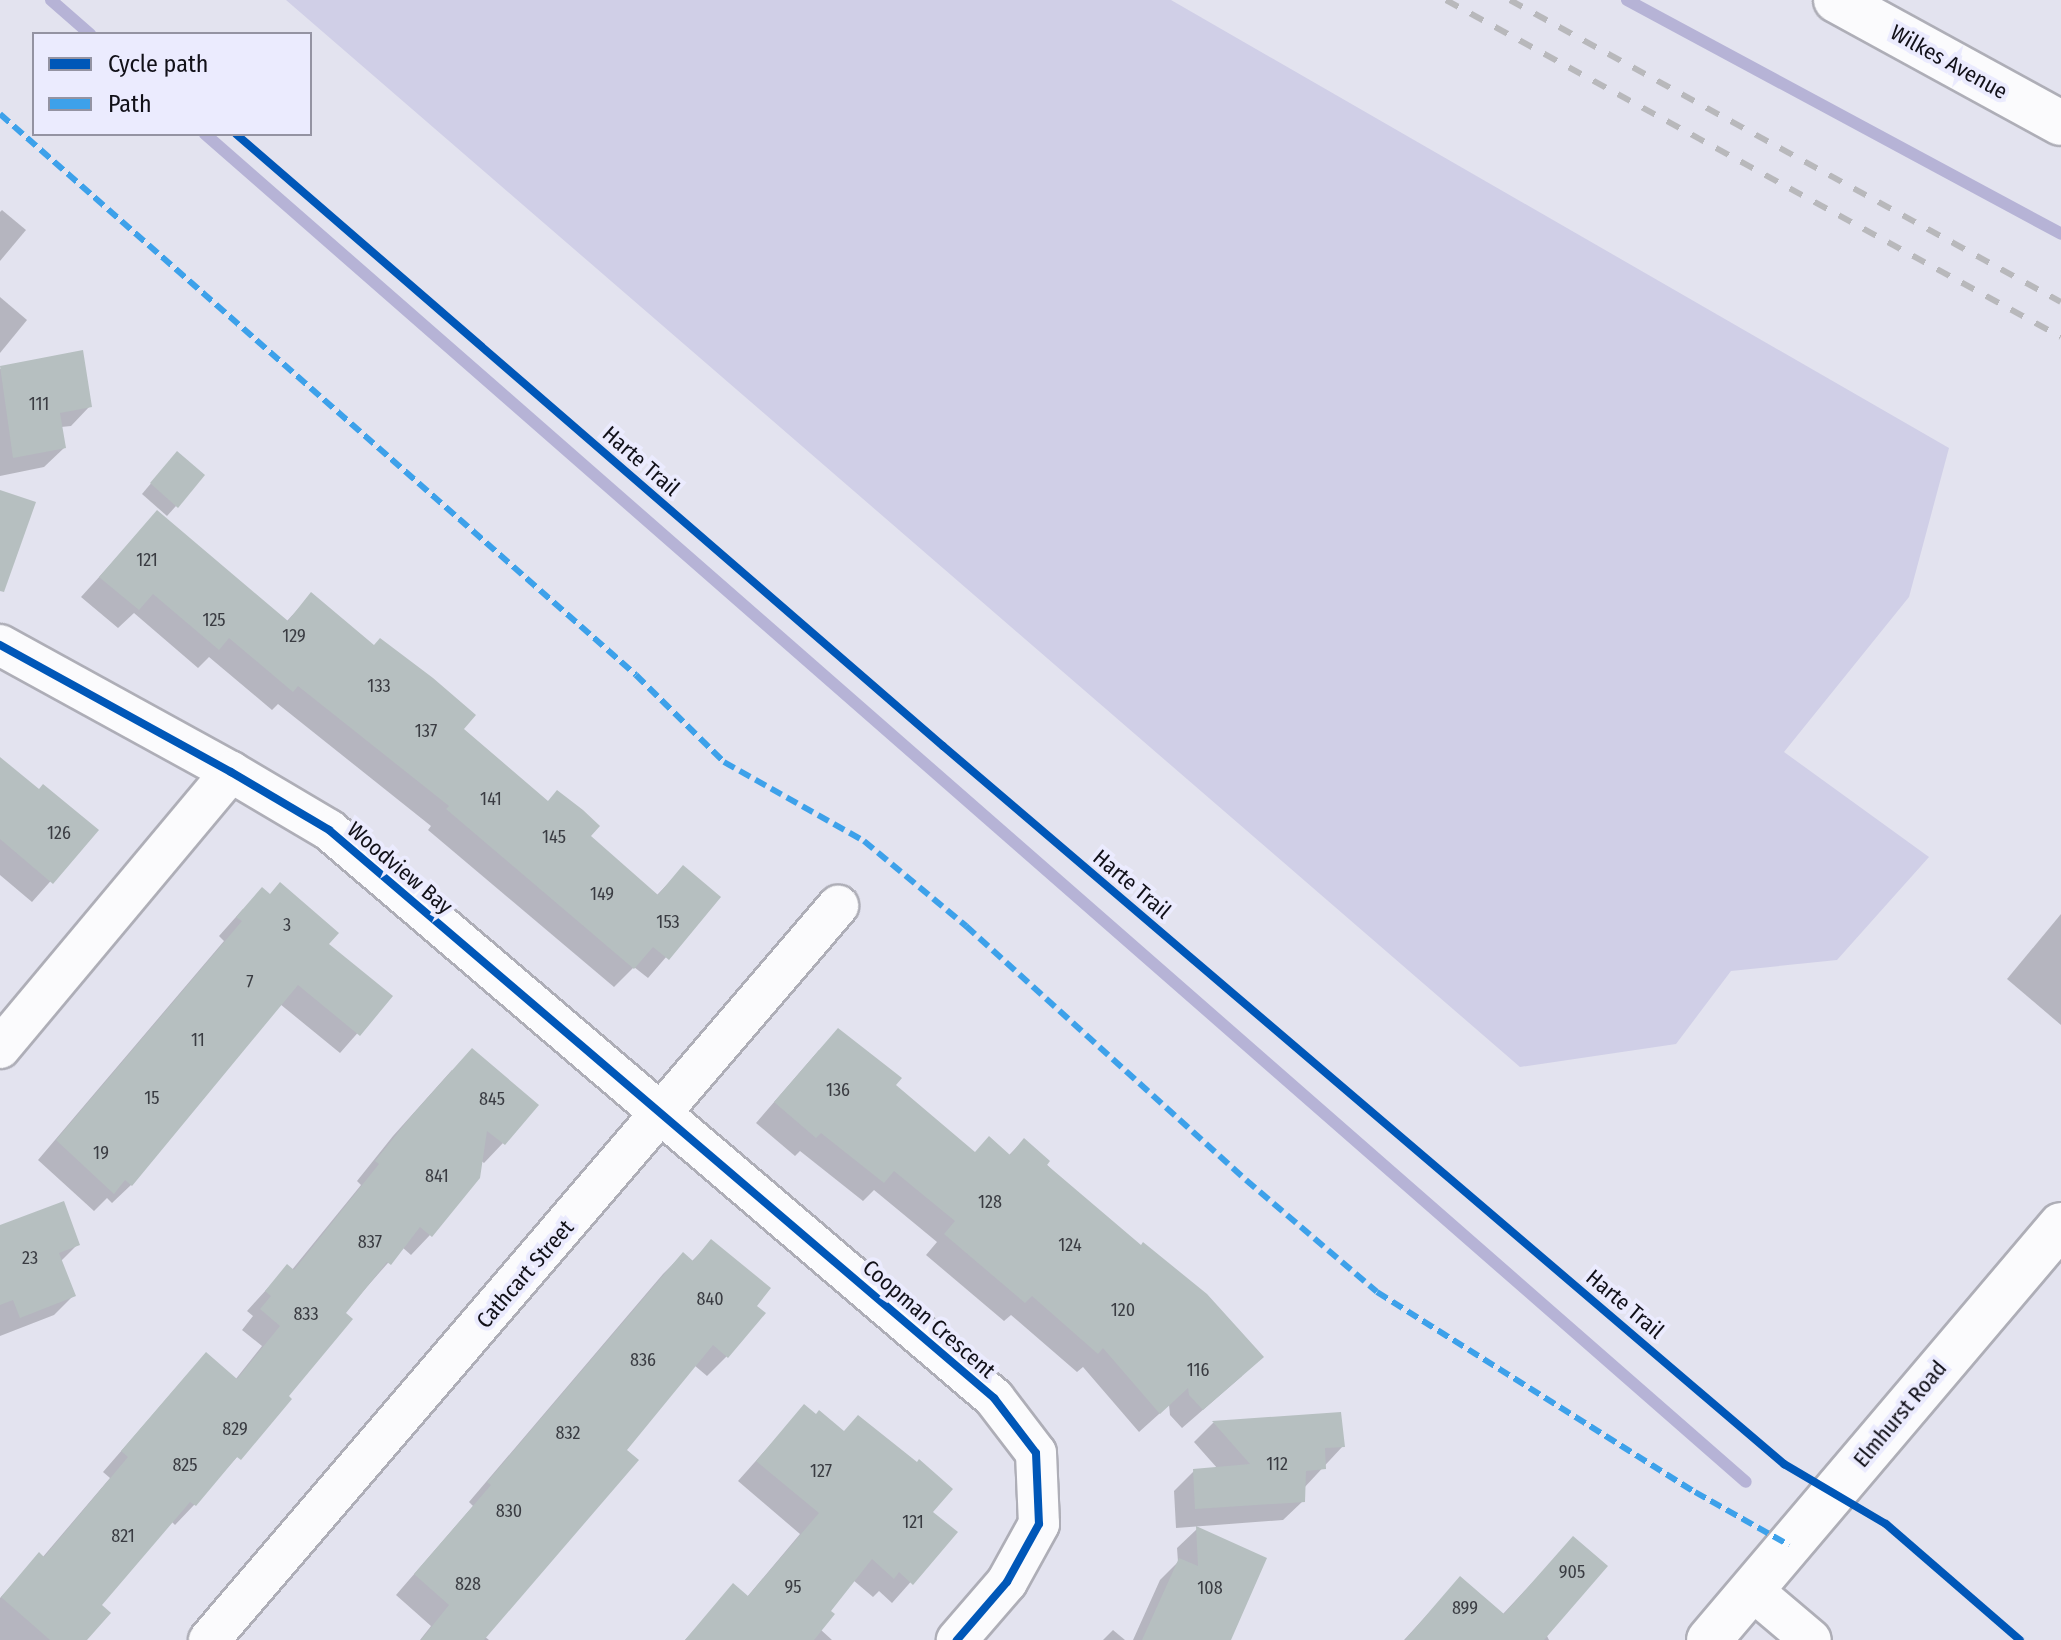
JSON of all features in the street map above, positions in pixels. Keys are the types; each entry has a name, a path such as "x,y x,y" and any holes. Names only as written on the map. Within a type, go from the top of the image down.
{"street":[{"name":"Wilkes Avenue","path":"1836,0 2061,123"},
{"name":"Woodview Bay","path":"0,645 231,772 329,830 662,1115"},
{"path":"0,1048 231,772"},
{"name":"Cathcart Street","path":"209,1640 838,906"},
{"name":"Coopman Crescent","path":"662,1115 994,1398 1036,1453 1039,1524 1007,1582 957,1640"},
{"name":"Elmhurst Road","path":"1709,1640 2061,1225"},
{"path":"1752,1590 1811,1640"}],"shaded area":[{"path":"286,0 1171,0 1949,448 1909,597 1784,752 1929,857 1837,960 1731,971 1676,1044 1520,1067"}],"building":[{"path":"83,350 92,407 60,413 66,448 13,458 0,366"},
{"path":"177,451 205,475 178,508 150,483"},
{"path":"0,490 36,502 4,592 0,591"},
{"path":"157,510 288,621 311,592 374,645 380,638 433,678 476,715 464,729 548,801 557,790 583,810 600,826 591,836 658,895 683,865 721,897 669,960 653,947 634,969 446,809 449,806 298,686 293,692 229,638 219,650 153,594 139,610 99,577"},
{"path":"0,757 39,789 43,784 99,830 53,884 0,839"},
{"path":"280,882 339,933 329,944 393,996 360,1036 298,985 132,1186 125,1180 114,1194 56,1140 242,921 236,917 262,887 270,894"},
{"path":"838,1028 902,1078 896,1085 975,1152 989,1136 1010,1155 1024,1138 1050,1161 1047,1165 1141,1245 1143,1242 1207,1294 1264,1357 1203,1410 1189,1395 1188,1388 1160,1414 1103,1348 1098,1354 1032,1296 1025,1303 944,1234 955,1221 894,1171 884,1183 821,1133 816,1138 774,1102"},
{"path":"472,1048 539,1105 505,1145 487,1131 480,1178 432,1237 420,1227 391,1265 387,1262 346,1313 353,1319 289,1396 292,1399 241,1460 237,1457 196,1506 190,1502 102,1605 111,1613 87,1640 50,1640 1,1597 39,1552 44,1557 128,1457 121,1451 206,1352 237,1379 280,1326 260,1309 271,1296 265,1291 287,1264 294,1270 379,1164 375,1161"},
{"path":"64,1201 80,1245 59,1253 76,1296 20,1318 13,1300 0,1305 0,1225"},
{"path":"711,1239 771,1288 757,1306 766,1313 728,1358 713,1345 627,1450 639,1460 484,1640 421,1640 449,1605 414,1574 491,1485 487,1482 683,1252 693,1261"},
{"path":"804,1404 816,1414 819,1410 844,1431 858,1415 917,1462 919,1459 953,1489 933,1512 958,1532 913,1585 899,1572 894,1579 872,1559 831,1611 835,1614 814,1640 685,1640 733,1583 748,1596 819,1513 756,1461"},
{"path":"1341,1412 1345,1447 1325,1448 1326,1469 1306,1471 1305,1502 1195,1509 1193,1469 1250,1464 1212,1421"},
{"path":"1196,1526 1267,1558 1231,1640 1142,1640 1179,1558 1198,1566"},
{"path":"1573,1536 1608,1566 1544,1640 1405,1640 1460,1576 1504,1614"}],"waterway":[{"path":"51,0 88,32"},
{"path":"1627,0 2061,234"},
{"path":"207,136 1746,1482"}],"railway":[{"path":"1446,0 2061,337"},
{"path":"1510,0 2061,302"}],"marked path":[{"path":"0,114 636,675 724,762 864,841 966,926 1246,1180 1377,1292 1695,1492 1789,1545"}],"cycle path":[{"name":"Harte Trail","path":"238,136 943,746 1784,1464 1886,1524 2020,1640"},
{"path":"0,645 231,772 329,830 994,1398 1036,1453 1039,1524 1007,1582 957,1640"}]}
